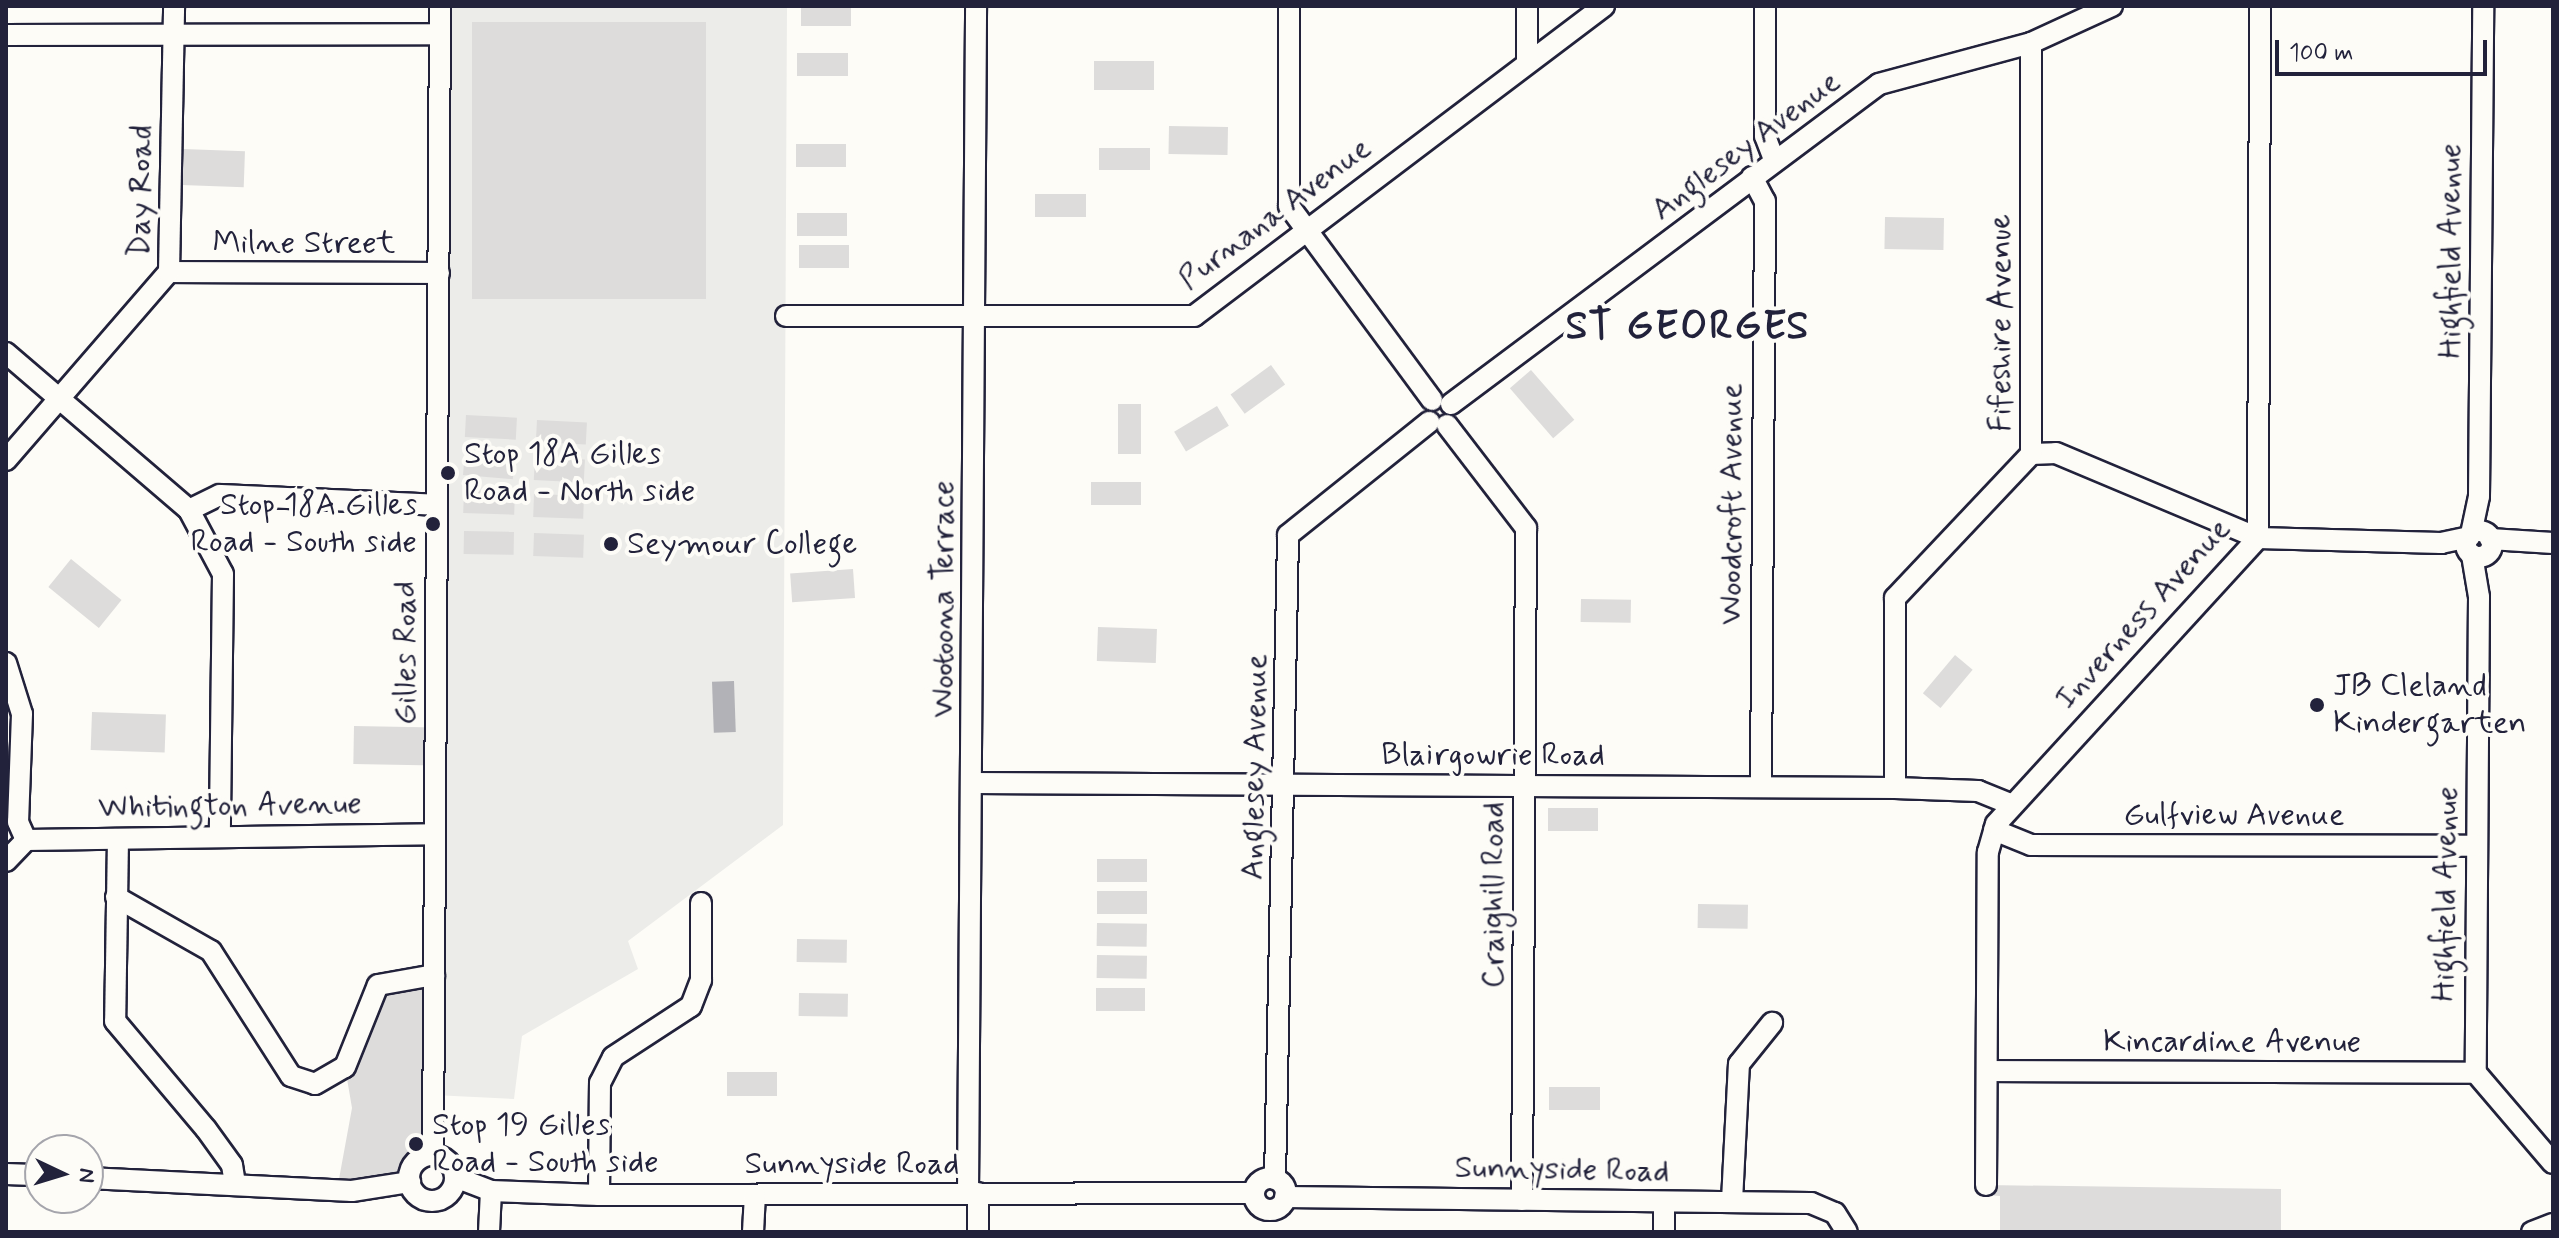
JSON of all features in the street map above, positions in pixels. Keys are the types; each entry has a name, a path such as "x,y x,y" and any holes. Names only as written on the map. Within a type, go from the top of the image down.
{"street":[{"name":"Day Road","path":"6,460 169,272 174,6"},
{"name":"Gilles Road","path":"433,1155 440,6"},
{"name":"Wootoona Terrace","path":"976,6 973,1193 978,1232"},
{"path":"1289,6 1289,206 1304,231 1441,402 1438,424"},
{"path":"1527,6 1527,63"},
{"name":"Purnana Avenue","path":"786,316 975,321 1194,316 1604,6"},
{"path":"1765,6 1765,136 1774,160"},
{"name":"Anglesey Avenue","path":"1441,402 1879,84 2031,43 2112,6"},
{"name":"Inverness Avenue","path":"1986,1185 1994,830 2008,803 2258,538 2260,6"},
{"name":"Highfield Avenue","path":"2476,1073 2483,6"},
{"path":"6,35 174,31 440,34"},
{"name":"Fifeshire Avenue","path":"1895,788 1895,598 2031,454 2031,43"},
{"name":"Woodcroft Avenue","path":"1752,177 1765,201 1761,786"},
{"name":"Milne Street","path":"169,272 439,273"},
{"path":"6,353 189,510 223,574 220,835"},
{"name":"Anglesey Avenue","path":"1280,1188 1288,535 1438,424"},
{"name":"Craighill Road","path":"1438,424 1526,528 1522,1200"},
{"path":"2031,454 2056,453 2258,538 2479,545 2553,543"},
{"path":"189,510 220,495 437,505"},
{"path":"6,663 22,714 18,822 26,840 6,861"},
{"name":"Blairgowrie Road","path":"973,783 1895,788 1978,791 2008,803"},
{"name":"Gulfview Avenue","path":"1994,830 2031,845 2477,846"},
{"name":"Whitington Avenue","path":"26,840 435,834"},
{"path":"118,839 115,1021 206,1129 232,1165 235,1185"},
{"path":"116,897 211,951 291,1076 315,1084 345,1067 378,985 434,975"},
{"path":"599,1195 600,1083 613,1057 691,1006 701,980 701,903"},
{"path":"1732,1201 1736,1074 1772,1023"},
{"name":"Kincardine Avenue","path":"1988,1071 2476,1073"},
{"path":"2476,1073 2553,1163"},
{"path":"380,1189 433,1125"},
{"path":"433,1155 455,1177 447,1195 433,1201 416,1194 410,1182 415,1163 433,1155"},
{"name":"Sunnyside Road","path":"455,1177 491,1191 599,1195 973,1193 1259,1202"},
{"path":"104,1179 380,1189 410,1182"},
{"path":"1265,1232 1259,1202 1280,1188"},
{"name":"Sunnyside Road","path":"1280,1188 1522,1200 1811,1203 1835,1213 1847,1232"},
{"path":"489,1232 491,1191"},
{"path":"753,1232 755,1195"},
{"path":"1664,1202 1664,1232"},
{"path":"2532,1232 2553,1224"}],"shaded area":[{"name":"Seymour College","path":"441,6 787,6 783,825 628,941 638,969 522,1036 514,1099 434,1095"},
{"path":"801,6 851,6 851,26 801,26"},
{"path":"472,22 706,22 706,299 472,299"},
{"path":"797,53 848,53 848,76 797,76"},
{"path":"1094,61 1154,61 1154,90 1094,90"},
{"path":"1169,126 1228,127 1228,155 1169,154"},
{"path":"796,144 846,144 846,167 796,167"},
{"path":"1099,148 1150,148 1150,170 1099,170"},
{"path":"183,149 245,151 244,187 182,185"},
{"path":"1035,194 1086,194 1086,217 1035,217"},
{"path":"797,213 847,213 847,236 797,236"},
{"path":"1885,217 1944,218 1943,250 1884,249"},
{"path":"799,245 849,245 849,268 799,268"},
{"path":"1271,365 1285,384 1245,414 1231,394"},
{"path":"1531,370 1574,420 1553,438 1510,388"},
{"path":"1118,404 1141,404 1141,454 1118,454"},
{"path":"1217,406 1229,426 1186,451 1174,432"},
{"path":"466,415 517,418 516,440 465,437"},
{"path":"537,420 587,423 586,445 536,442"},
{"path":"465,452 515,456 513,479 463,475"},
{"path":"535,457 585,460 584,483 534,480"},
{"path":"1091,482 1141,482 1141,505 1091,505"},
{"path":"464,490 515,492 514,515 463,513"},
{"path":"534,494 584,496 583,519 533,517"},
{"path":"464,531 514,532 514,555 464,554"},
{"path":"534,533 584,535 583,558 533,556"},
{"path":"71,559 122,600 99,628 48,587"},
{"path":"853,569 855,598 792,602 790,573"},
{"path":"1581,599 1631,600 1631,623 1581,622"},
{"path":"1098,627 1157,629 1156,663 1097,661"},
{"path":"1955,655 1973,670 1940,708 1923,693"},
{"path":"734,681 736,732 714,733 712,682"},
{"path":"92,712 166,715 165,753 91,750"},
{"path":"354,726 436,727 435,765 353,764"},
{"path":"1548,808 1598,808 1598,831 1548,831"},
{"path":"1097,859 1147,859 1147,882 1097,882"},
{"path":"1097,891 1147,891 1147,914 1097,914"},
{"path":"1698,904 1748,905 1748,929 1698,928"},
{"path":"1097,923 1147,924 1147,947 1097,946"},
{"path":"797,939 847,940 847,963 797,962"},
{"path":"1097,955 1147,956 1147,979 1097,978"},
{"path":"434,975 425,1157 410,1174 337,1190 352,1108 345,1067 378,985"},
{"path":"1096,988 1145,988 1145,1011 1096,1011"},
{"path":"799,993 848,994 848,1017 799,1016"},
{"path":"727,1072 777,1072 777,1096 727,1096"},
{"path":"1549,1087 1600,1087 1600,1110 1549,1110"},
{"path":"1986,1185 2281,1189 2281,1232 2000,1230 2000,1196 1986,1195"}],"place":[{"name":"Stop 18A Gilles Road - North side","path":"448,473"},
{"name":"Stop 18A Gilles Road - South side","path":"433,524"},
{"name":"Seymour College","path":"611,544"},
{"name":"JB Cleland Kindergarten","path":"2317,705"},
{"name":"Stop 19 Gilles Road - South side","path":"416,1144"}],"district":[{"name":"ST GEORGES","path":"1688,327"}]}
